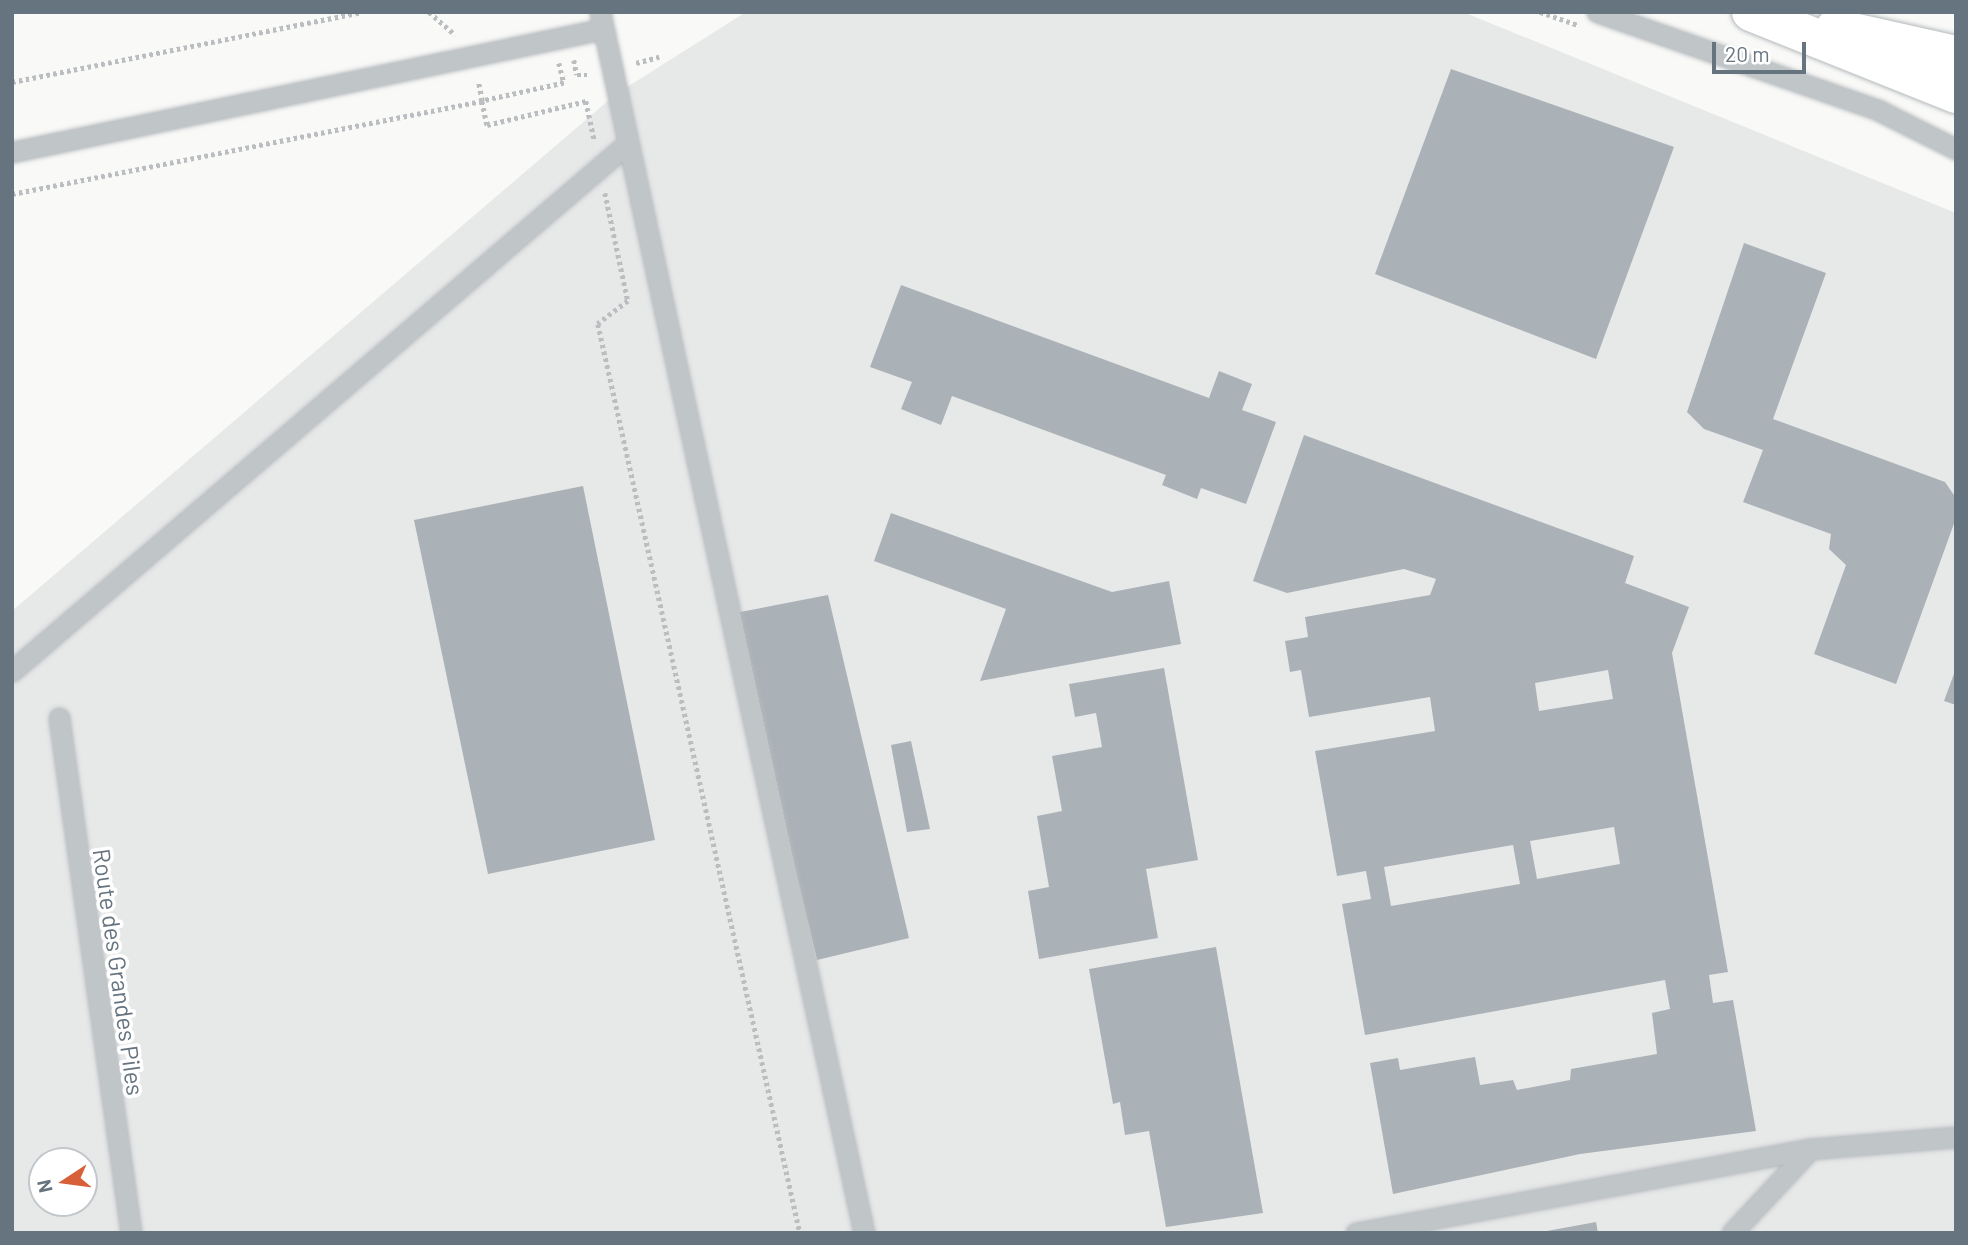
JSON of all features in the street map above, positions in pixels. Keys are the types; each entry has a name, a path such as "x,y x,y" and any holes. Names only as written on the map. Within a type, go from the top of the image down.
{"main road":[{"path":"1751,12 1956,94"},
{"path":"1762,12 1956,55"}],"lane":[{"path":"1597,12 1878,110 1956,149"},
{"path":"12,152 472,55 601,21 863,1233"},
{"path":"12,671 626,145"},
{"name":"Route des Grandes Piles","path":"59,718 131,1233"},
{"path":"1364,1232 1810,1149 1956,1137"},
{"path":"1732,1233 1810,1149"}],"path":[{"path":"12,82 361,12"},
{"path":"429,12 472,55 487,125 586,101 628,301 598,324 800,1233"},
{"path":"571,46 577,75 659,57"},
{"path":"12,194 564,83 557,51"}],"shaded area":[{"path":"746,12 1463,12 1956,213 1956,1233 12,1233 12,611 616,94"}],"building":[{"path":"1451,69 1674,147 1596,359 1375,274"},
{"path":"1744,243 1826,273 1773,419 1945,482 1956,498 1956,518 1896,684 1814,654 1846,565 1829,549 1831,534 1743,502 1763,450 1704,429 1687,412"},
{"path":"901,285 1209,398 1219,371 1252,384 1242,410 1276,422 1246,504 1201,488 1197,499 1162,485 1166,475 952,396 941,425 901,409 912,382 870,367"},
{"path":"1304,435 1634,556 1625,583 1689,607 1672,653 1728,972 1709,975 1713,1003 1733,1000 1756,1131 1580,1154 1393,1194 1370,1063 1398,1058 1400,1070 1475,1057 1480,1085 1513,1080 1517,1090 1570,1080 1571,1069 1657,1054 1652,1013 1670,1009 1665,980 1365,1035 1342,904 1371,899 1366,871 1337,876 1315,751 1435,731 1430,697 1309,717 1301,670 1290,672 1285,641 1308,637 1305,617 1430,595 1436,579 1404,569 1287,593 1253,581","holes":["1608,670 1613,699 1539,711 1535,683","1614,827 1620,864 1537,879 1530,841","1513,845 1520,884 1391,906 1384,867"]},
{"path":"583,486 655,840 488,874 414,520"},
{"path":"891,513 1112,592 1169,581 1181,644 980,681 1006,609 874,561"},
{"path":"828,595 909,938 817,960 735,613"},
{"path":"1164,668 1198,860 1146,869 1158,938 1039,959 1028,891 1049,887 1037,816 1062,811 1052,756 1102,747 1096,713 1075,717 1069,684"},
{"path":"1956,671 1956,705 1944,701"},
{"path":"911,741 930,829 907,832 891,745"},
{"path":"1216,947 1263,1213 1166,1227 1149,1131 1125,1135 1120,1102 1113,1104 1089,969"},
{"path":"1596,1222 1598,1233 1547,1233 1547,1231"}]}
